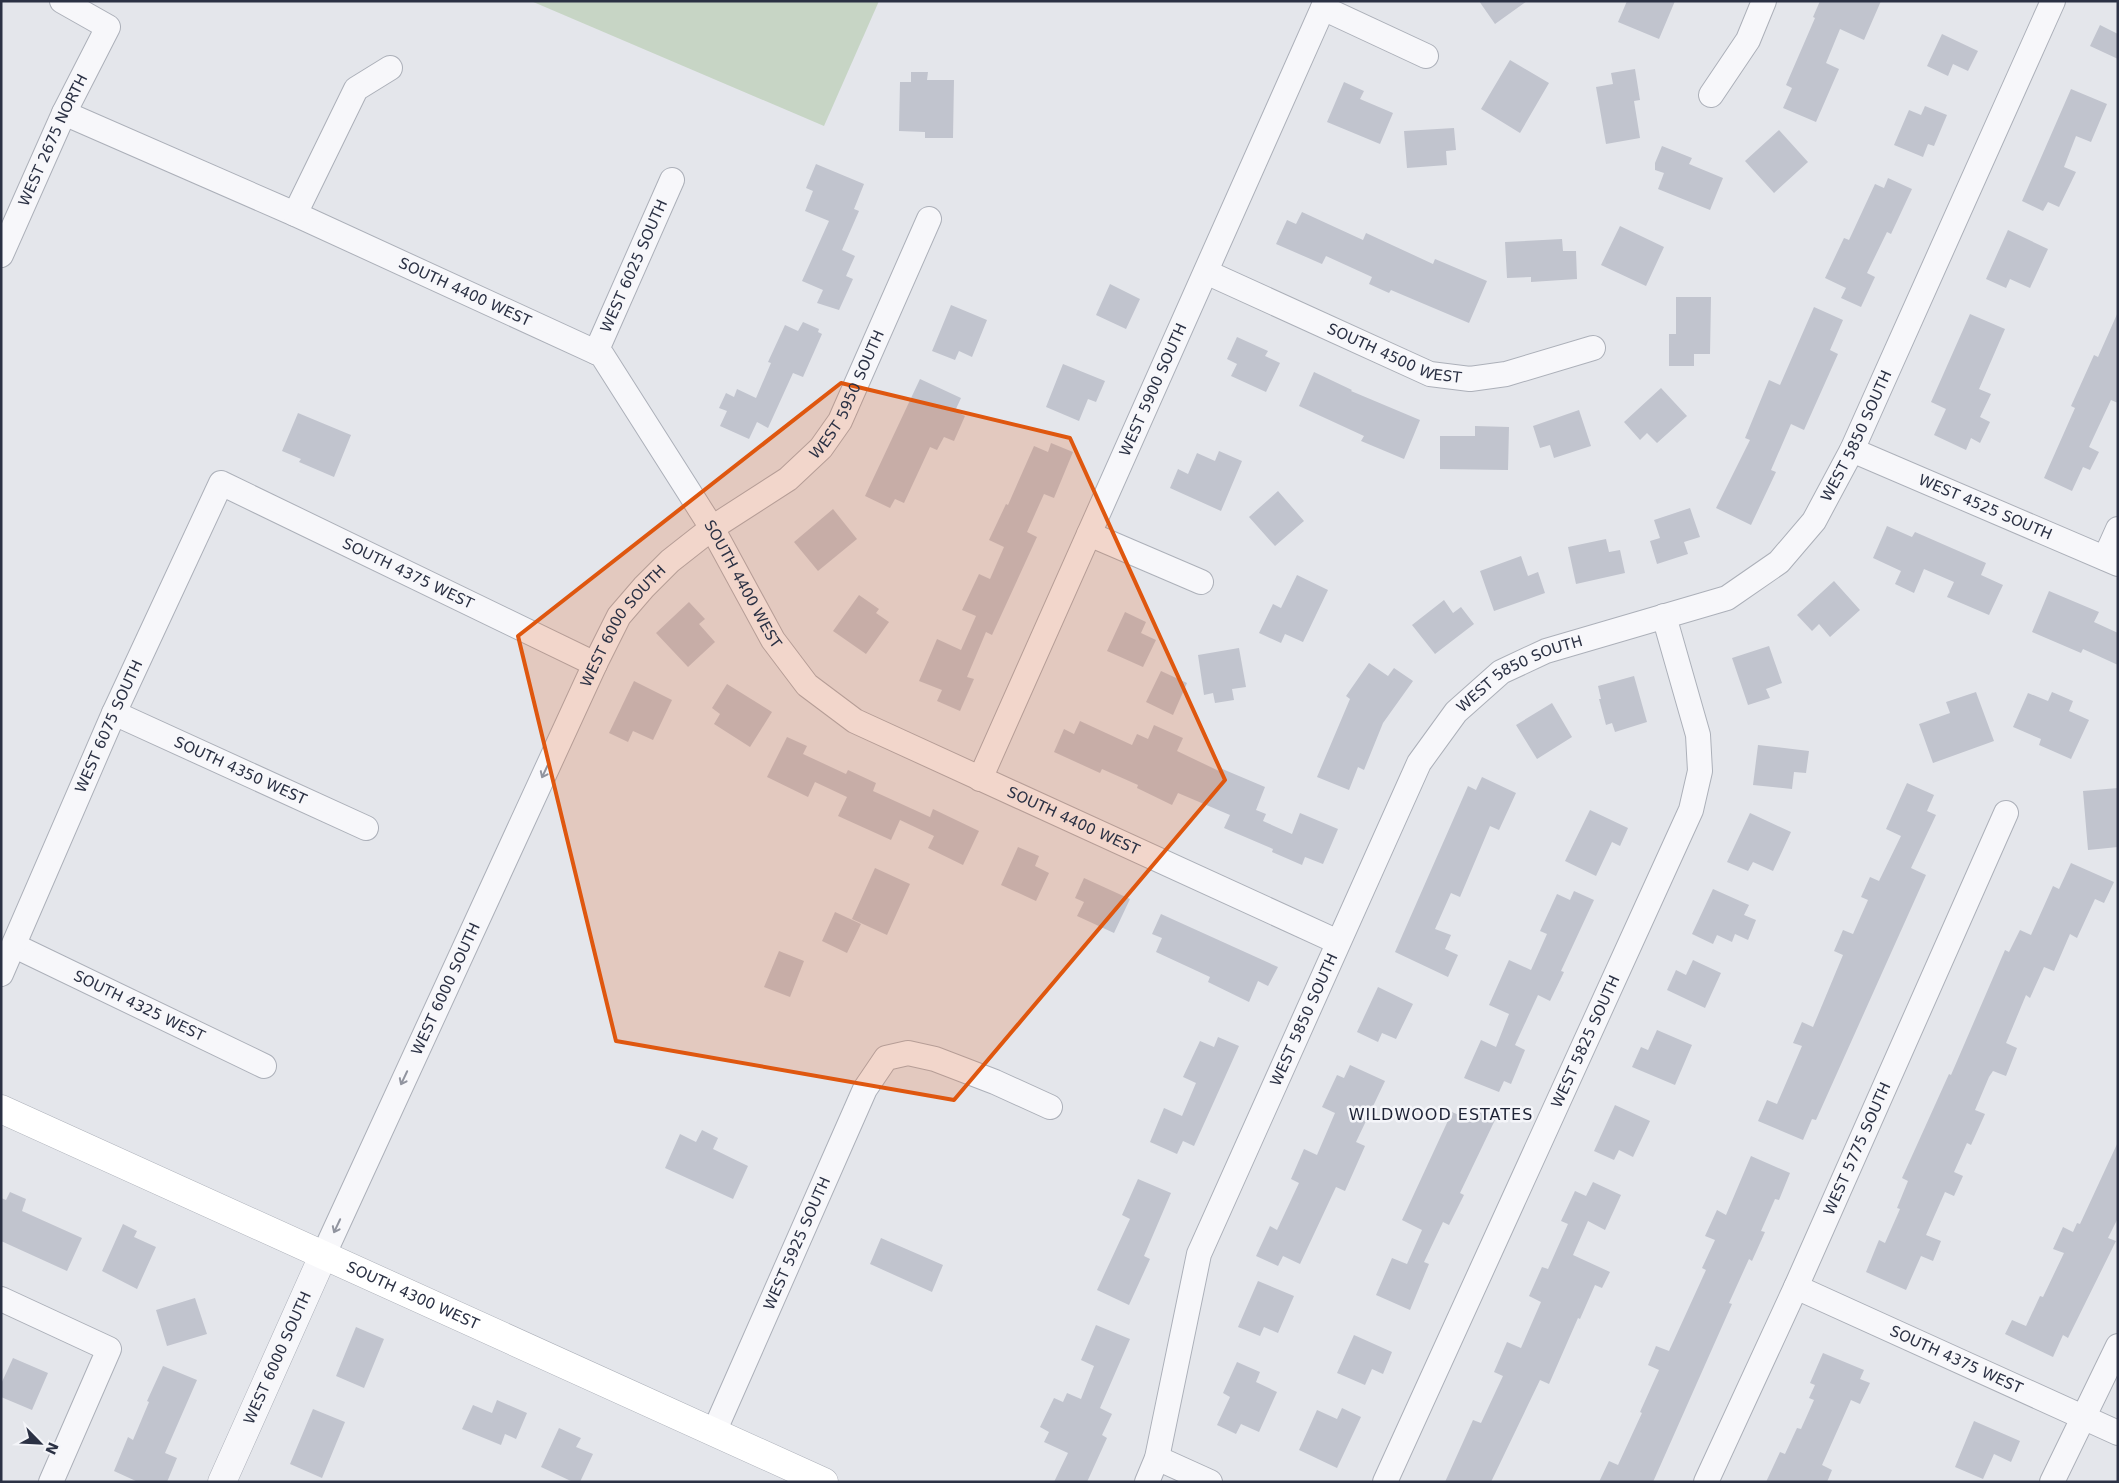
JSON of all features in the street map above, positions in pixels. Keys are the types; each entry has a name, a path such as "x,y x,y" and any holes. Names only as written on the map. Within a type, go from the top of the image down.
{"main road":[{"name":"SOUTH 4300 WEST","path":"1,1109 824,1482"}],"street":[{"name":"WEST 2675 NORTH","path":"1,255 64,113 108,27 62,1"},
{"path":"1711,95 1748,40 1764,1"},
{"name":"WEST 5850 SOUTH","path":"1147,1482 1157,1458 1199,1254 1419,763 1456,712 1501,672 1537,656 1726,598 1779,562 1814,521 1852,450 2053,1"},
{"path":"1324,5 1426,56"},
{"name":"WEST 5900 SOUTH","path":"980,779 1324,5"},
{"path":"295,214 356,89 390,68"},
{"name":"SOUTH 4400 WEST","path":"64,113 295,214 602,355 712,528 773,640 807,685 854,722 1338,942"},
{"name":"WEST 6025 SOUTH","path":"596,352 672,180"},
{"name":"WEST 5950 SOUTH","path":"712,528 788,479 821,448 840,421 929,219"},
{"name":"SOUTH 4500 WEST","path":"1206,272 1430,374 1470,379 1506,374 1593,348"},
{"name":"WEST 4525 SOUTH","path":"1852,450 2111,561"},
{"name":"SOUTH 4375 WEST","path":"221,482 595,664"},
{"name":"WEST 6075 SOUTH","path":"1,974 15,946 114,713 221,482"},
{"name":"WEST 6000 SOUTH","path":"222,1482 323,1256 595,664 619,616 644,586 670,561 712,528"},
{"path":"2111,561 2118,529"},
{"path":"1089,534 1201,582"},
{"name":"WEST 5825 SOUTH","path":"1385,1482 1691,810 1700,771 1698,735 1664,616"},
{"name":"SOUTH 4350 WEST","path":"114,713 366,828"},
{"name":"WEST 5775 SOUTH","path":"1706,1482 1796,1287 2006,813"},
{"name":"SOUTH 4325 WEST","path":"15,946 264,1066"},
{"name":"WEST 5925 SOUTH","path":"714,1432 865,1089 886,1058 908,1053 935,1059 995,1082 1050,1108"},
{"name":"SOUTH 4375 WEST","path":"1796,1287 2118,1433"},
{"path":"1,1299 109,1348 51,1482"},
{"path":"2052,1482 2118,1346"},
{"path":"1157,1458 1210,1482"}],"highlighted area":[{"path":"841,383 1070,438 1225,780 954,1100 616,1041 518,636"}],"green space":[{"path":"531,1 879,1 824,126"}],"building":[{"path":"1479,1 1527,1 1495,24"},
{"path":"1627,1 1675,1 1659,39 1618,22"},
{"path":"1820,1 1881,1 1864,40 1840,29 1826,63 1839,69 1816,122 1783,108 1792,88 1786,85 1815,18 1813,17"},
{"path":"2100,25 2118,34 2118,59 2090,46"},
{"path":"1942,34 1978,51 1968,71 1953,64 1948,76 1927,66"},
{"path":"1510,60 1549,83 1520,133 1481,109"},
{"path":"1635,69 1640,100 1634,101 1640,138 1606,144 1596,87 1613,84 1611,73"},
{"path":"911,72 928,72 927,80 954,80 953,138 925,138 925,132 899,131 900,82 911,82"},
{"path":"1344,82 1364,91 1360,99 1393,113 1380,144 1327,122"},
{"path":"2071,89 2107,104 2091,142 2076,136 2064,167 2076,172 2059,207 2048,202 2043,211 2022,201"},
{"path":"1925,106 1947,115 1934,146 1928,144 1923,157 1894,145 1909,110 1921,115"},
{"path":"1454,128 1456,150 1446,151 1447,165 1407,168 1404,131"},
{"path":"1779,130 1808,162 1774,193 1745,161"},
{"path":"1662,146 1692,158 1689,164 1723,178 1710,210 1658,189 1664,173 1655,170 1655,163"},
{"path":"816,164 864,184 854,209 859,211 842,250 855,256 846,276 853,279 839,310 817,303 823,290 802,281 829,221 805,211 813,191 806,188"},
{"path":"1888,178 1912,189 1891,234 1887,232 1867,273 1875,277 1861,307 1841,298 1846,288 1825,278 1844,238 1849,240 1875,184 1884,188"},
{"path":"1302,212 1363,240 1366,233 1433,264 1435,259 1487,281 1469,323 1391,290 1389,293 1369,284 1372,277 1326,256 1322,264 1276,244 1287,220 1296,224"},
{"path":"1620,226 1664,247 1646,286 1601,265"},
{"path":"2008,230 2048,249 2030,288 2010,279 2006,288 1986,279"},
{"path":"1562,239 1563,251 1576,251 1577,279 1531,282 1531,277 1507,278 1505,242"},
{"path":"1110,284 1140,299 1126,329 1096,315"},
{"path":"1676,297 1711,297 1710,354 1694,354 1694,366 1669,366 1669,334 1676,334"},
{"path":"951,305 987,320 972,357 959,351 955,360 932,351"},
{"path":"1814,307 1843,320 1830,350 1838,354 1804,430 1791,424 1771,470 1776,472 1751,525 1716,508 1750,440 1745,438 1769,380 1780,385"},
{"path":"2118,312 2118,403 2111,400 2089,447 2099,452 2090,470 2083,467 2072,491 2044,478 2075,408 2071,406 2094,355 2098,357"},
{"path":"1970,314 2005,329 1979,389 1991,394 1980,417 1990,422 1980,443 1971,438 1966,450 1934,435 1946,409 1931,402"},
{"path":"803,322 819,329 818,332 822,334 803,377 793,373 768,428 757,422 749,439 720,426 727,411 719,408 726,393 734,397 737,389 756,398 771,363 768,362 785,325 798,331"},
{"path":"1237,337 1268,351 1265,356 1280,363 1266,392 1231,376 1237,364 1227,359"},
{"path":"1063,364 1105,381 1096,402 1088,399 1079,421 1046,407"},
{"path":"1314,372 1351,391 1420,420 1404,459 1361,441 1364,436 1299,406"},
{"path":"920,379 961,398 955,411 965,416 954,441 944,437 937,450 930,447 904,503 895,499 890,508 865,496"},
{"path":"1661,388 1687,416 1657,443 1647,433 1640,440 1624,422"},
{"path":"1579,410 1591,446 1554,458 1550,445 1540,448 1533,426"},
{"path":"298,413 351,435 334,477 299,462 301,459 282,451"},
{"path":"1475,426 1509,427 1508,470 1440,469 1440,436 1475,436"},
{"path":"1051,443 1073,452 1054,498 1044,494 1027,532 1037,537 992,635 986,632 967,677 974,679 960,711 937,701 942,690 919,681 937,639 961,650 976,616 962,610 979,574 990,579 1004,547 989,540 1006,504 1008,505 1034,446 1048,452"},
{"path":"1219,451 1242,461 1221,511 1170,488 1178,469 1188,474 1197,453 1215,461"},
{"path":"1278,491 1304,521 1275,546 1249,517"},
{"path":"1690,508 1700,537 1684,542 1688,554 1657,564 1650,541 1660,538 1654,520"},
{"path":"833,509 857,539 818,571 794,542"},
{"path":"1887,526 1912,537 1915,532 1986,563 1981,575 2003,585 1989,615 1947,597 1954,582 1924,569 1914,593 1895,584 1901,571 1873,558"},
{"path":"1606,539 1609,552 1620,550 1625,573 1576,584 1568,547"},
{"path":"1521,556 1528,576 1538,572 1545,593 1494,611 1480,571"},
{"path":"1297,575 1328,590 1303,642 1285,634 1281,643 1259,633 1273,604 1281,608"},
{"path":"1834,581 1860,610 1830,637 1819,624 1812,631 1797,615"},
{"path":"2049,591 2099,612 2094,622 2118,633 2118,665 2083,649 2081,653 2032,632"},
{"path":"859,595 879,609 876,613 889,622 866,654 833,631"},
{"path":"1444,600 1453,613 1461,607 1474,624 1435,654 1412,625"},
{"path":"689,602 705,619 699,624 715,642 688,667 656,633"},
{"path":"1125,612 1146,622 1141,633 1156,640 1143,667 1107,651"},
{"path":"1769,646 1782,683 1766,689 1770,698 1748,705 1732,658"},
{"path":"1239,648 1246,687 1232,689 1234,700 1215,703 1213,693 1204,695 1198,655"},
{"path":"1369,663 1388,676 1394,668 1413,681 1383,723 1364,770 1358,767 1349,790 1317,777 1350,699 1346,696"},
{"path":"1161,671 1187,683 1173,715 1146,702"},
{"path":"1634,676 1647,722 1615,732 1612,723 1606,725 1599,699 1601,699 1598,686"},
{"path":"634,681 672,700 653,740 633,731 628,742 609,733"},
{"path":"727,684 772,712 750,747 714,724 720,714 712,708"},
{"path":"1976,692 1994,741 1933,763 1919,724 1950,713 1946,702"},
{"path":"2052,692 2073,701 2069,711 2089,720 2071,759 2039,745 2041,739 2013,727 2028,693 2048,701"},
{"path":"1552,703 1572,737 1537,759 1516,725"},
{"path":"1080,721 1132,745 1137,734 1148,739 1154,725 1183,738 1177,751 1219,771 1220,768 1265,787 1256,810 1266,814 1263,821 1292,834 1300,813 1338,829 1323,864 1305,857 1302,865 1272,852 1273,849 1224,828 1230,815 1178,793 1172,805 1137,788 1138,785 1102,769 1100,773 1054,752 1064,729 1074,734"},
{"path":"787,737 807,746 803,754 846,774 848,770 876,783 873,791 930,817 933,809 979,831 963,865 928,848 934,836 900,820 891,840 838,816 847,797 815,782 808,797 767,777"},
{"path":"1758,745 1809,751 1806,773 1794,772 1792,789 1753,785"},
{"path":"1482,777 1516,793 1499,830 1490,826 1460,897 1451,893 1435,929 1451,935 1445,949 1458,955 1448,977 1395,952 1468,786 1476,790"},
{"path":"1907,783 1934,795 1927,811 1936,815 1911,868 1926,875 1816,1120 1812,1119 1803,1140 1758,1121 1767,1100 1777,1104 1802,1046 1793,1043 1802,1022 1813,1027 1843,955 1834,951 1843,930 1853,934 1868,900 1861,897 1870,877 1879,881 1901,836 1886,829"},
{"path":"2118,788 2118,847 2088,850 2083,791"},
{"path":"1590,810 1628,828 1620,846 1612,842 1596,876 1565,861"},
{"path":"1750,813 1791,832 1773,871 1753,862 1748,871 1727,862"},
{"path":"1018,847 1039,856 1035,866 1049,873 1036,901 1001,885"},
{"path":"2071,863 2114,882 2104,903 2095,899 2077,938 2070,934 2054,971 2044,967 2030,998 2026,995 2006,1043 2017,1048 2006,1076 1993,1071 1989,1077 1975,1110 1985,1114 1971,1145 1967,1143 1954,1172 1963,1176 1954,1196 1945,1192 1926,1235 1941,1241 1933,1261 1921,1256 1906,1290 1866,1272 1879,1240 1885,1243 1900,1209 1897,1208 1908,1181 1902,1178 1949,1074 1951,1075 2005,950 2009,952 2020,930 2031,935 2053,886 2059,889"},
{"path":"875,868 910,884 887,935 852,919"},
{"path":"1084,878 1130,899 1114,933 1077,916 1084,902 1075,898"},
{"path":"1713,889 1749,905 1744,915 1756,920 1748,940 1735,934 1732,942 1717,935 1713,944 1692,934"},
{"path":"1574,891 1594,900 1561,971 1564,972 1550,1001 1538,995 1515,1045 1525,1050 1511,1084 1504,1081 1499,1092 1464,1078 1481,1040 1496,1047 1509,1014 1489,1005 1509,960 1531,970 1547,934 1540,931 1557,894 1570,900"},
{"path":"835,912 861,924 847,953 822,941"},
{"path":"1161,914 1278,967 1268,986 1258,981 1249,1002 1208,982 1210,977 1156,952 1162,938 1152,934"},
{"path":"779,951 804,961 790,997 764,987"},
{"path":"1693,960 1721,973 1705,1008 1667,990 1676,970 1686,975"},
{"path":"1378,987 1413,1004 1396,1039 1382,1033 1378,1042 1357,1032"},
{"path":"1657,1030 1692,1045 1675,1085 1632,1067 1641,1047 1648,1050"},
{"path":"1218,1037 1239,1046 1194,1146 1183,1141 1177,1154 1150,1142 1164,1108 1182,1116 1196,1083 1183,1077 1200,1041 1214,1047"},
{"path":"1350,1065 1385,1081 1356,1142 1365,1146 1345,1191 1336,1187 1300,1264 1283,1256 1278,1266 1256,1256 1270,1226 1277,1230 1299,1183 1291,1179 1304,1149 1317,1155 1335,1113 1322,1107 1337,1075 1344,1078"},
{"path":"1615,1105 1650,1121 1633,1157 1619,1150 1614,1160 1594,1151"},
{"path":"1477,1111 1495,1120 1460,1193 1464,1195 1449,1225 1443,1222 1424,1262 1429,1264 1410,1310 1376,1295 1392,1258 1407,1264 1422,1230 1402,1220 1452,1112 1472,1121"},
{"path":"702,1130 718,1138 713,1149 748,1166 733,1199 665,1168 680,1134 696,1142"},
{"path":"2118,1142 2118,1218 2108,1238 2116,1241 2068,1338 2063,1335 2053,1357 2005,1334 2012,1320 2026,1326 2040,1296 2043,1297 2064,1253 2053,1249 2063,1227 2073,1232 2077,1223 2080,1224"},
{"path":"1751,1156 1790,1173 1779,1200 1775,1199 1761,1231 1765,1232 1752,1261 1749,1259 1729,1303 1732,1304 1653,1482 1599,1482 1609,1461 1618,1465 1659,1370 1648,1365 1656,1346 1669,1351 1706,1270 1702,1268 1715,1240 1705,1236 1717,1210 1726,1215"},
{"path":"1138,1179 1171,1193 1144,1256 1150,1259 1129,1305 1097,1290 1130,1219 1122,1215"},
{"path":"1593,1182 1621,1195 1605,1230 1588,1221 1573,1255 1610,1272 1602,1288 1595,1285 1580,1319 1578,1318 1549,1384 1540,1380 1491,1482 1445,1482 1473,1420 1481,1423 1503,1376 1494,1372 1507,1342 1521,1348 1541,1302 1529,1296 1542,1267 1548,1269 1568,1224 1561,1221 1575,1191 1586,1196"},
{"path":"10,1192 26,1199 22,1211 82,1238 67,1271 1,1241 1,1198 6,1200"},
{"path":"123,1224 137,1231 134,1237 156,1247 137,1289 102,1271"},
{"path":"881,1238 943,1265 932,1292 870,1264"},
{"path":"1258,1281 1294,1296 1278,1333 1264,1327 1260,1336 1238,1327"},
{"path":"195,1298 207,1334 167,1346 156,1310"},
{"path":"1096,1325 1130,1339 1100,1408 1112,1414 1102,1435 1107,1438 1087,1482 1054,1482 1068,1453 1044,1442 1049,1432 1040,1427 1054,1398 1063,1402 1067,1393 1081,1399 1094,1366 1081,1360"},
{"path":"356,1327 384,1339 364,1388 336,1376"},
{"path":"1354,1335 1392,1352 1383,1374 1372,1369 1365,1385 1337,1373"},
{"path":"1823,1353 1864,1370 1860,1379 1870,1383 1860,1404 1851,1400 1822,1465 1832,1470 1827,1482 1766,1482 1780,1452 1785,1454 1797,1428 1801,1429 1814,1400 1809,1398 1815,1385 1810,1383"},
{"path":"13,1358 48,1373 32,1410 1,1397 1,1384"},
{"path":"1237,1362 1260,1372 1256,1382 1277,1392 1259,1432 1241,1424 1236,1434 1217,1425 1230,1397 1223,1393"},
{"path":"163,1366 197,1380 165,1453 177,1458 167,1482 138,1482 114,1471 128,1437 133,1440 149,1402 147,1401"},
{"path":"497,1400 527,1413 516,1439 505,1434 501,1445 462,1429 473,1405 492,1413"},
{"path":"1342,1408 1361,1417 1337,1468 1299,1450 1317,1410 1337,1419"},
{"path":"313,1409 345,1422 322,1478 290,1464"},
{"path":"1974,1421 2020,1441 2011,1462 1994,1454 1983,1479 1955,1467"},
{"path":"559,1428 581,1438 576,1447 593,1454 580,1482 573,1482 541,1467"}],"district":[{"name":"WILDWOOD ESTATES","path":"1441,1114"}]}
